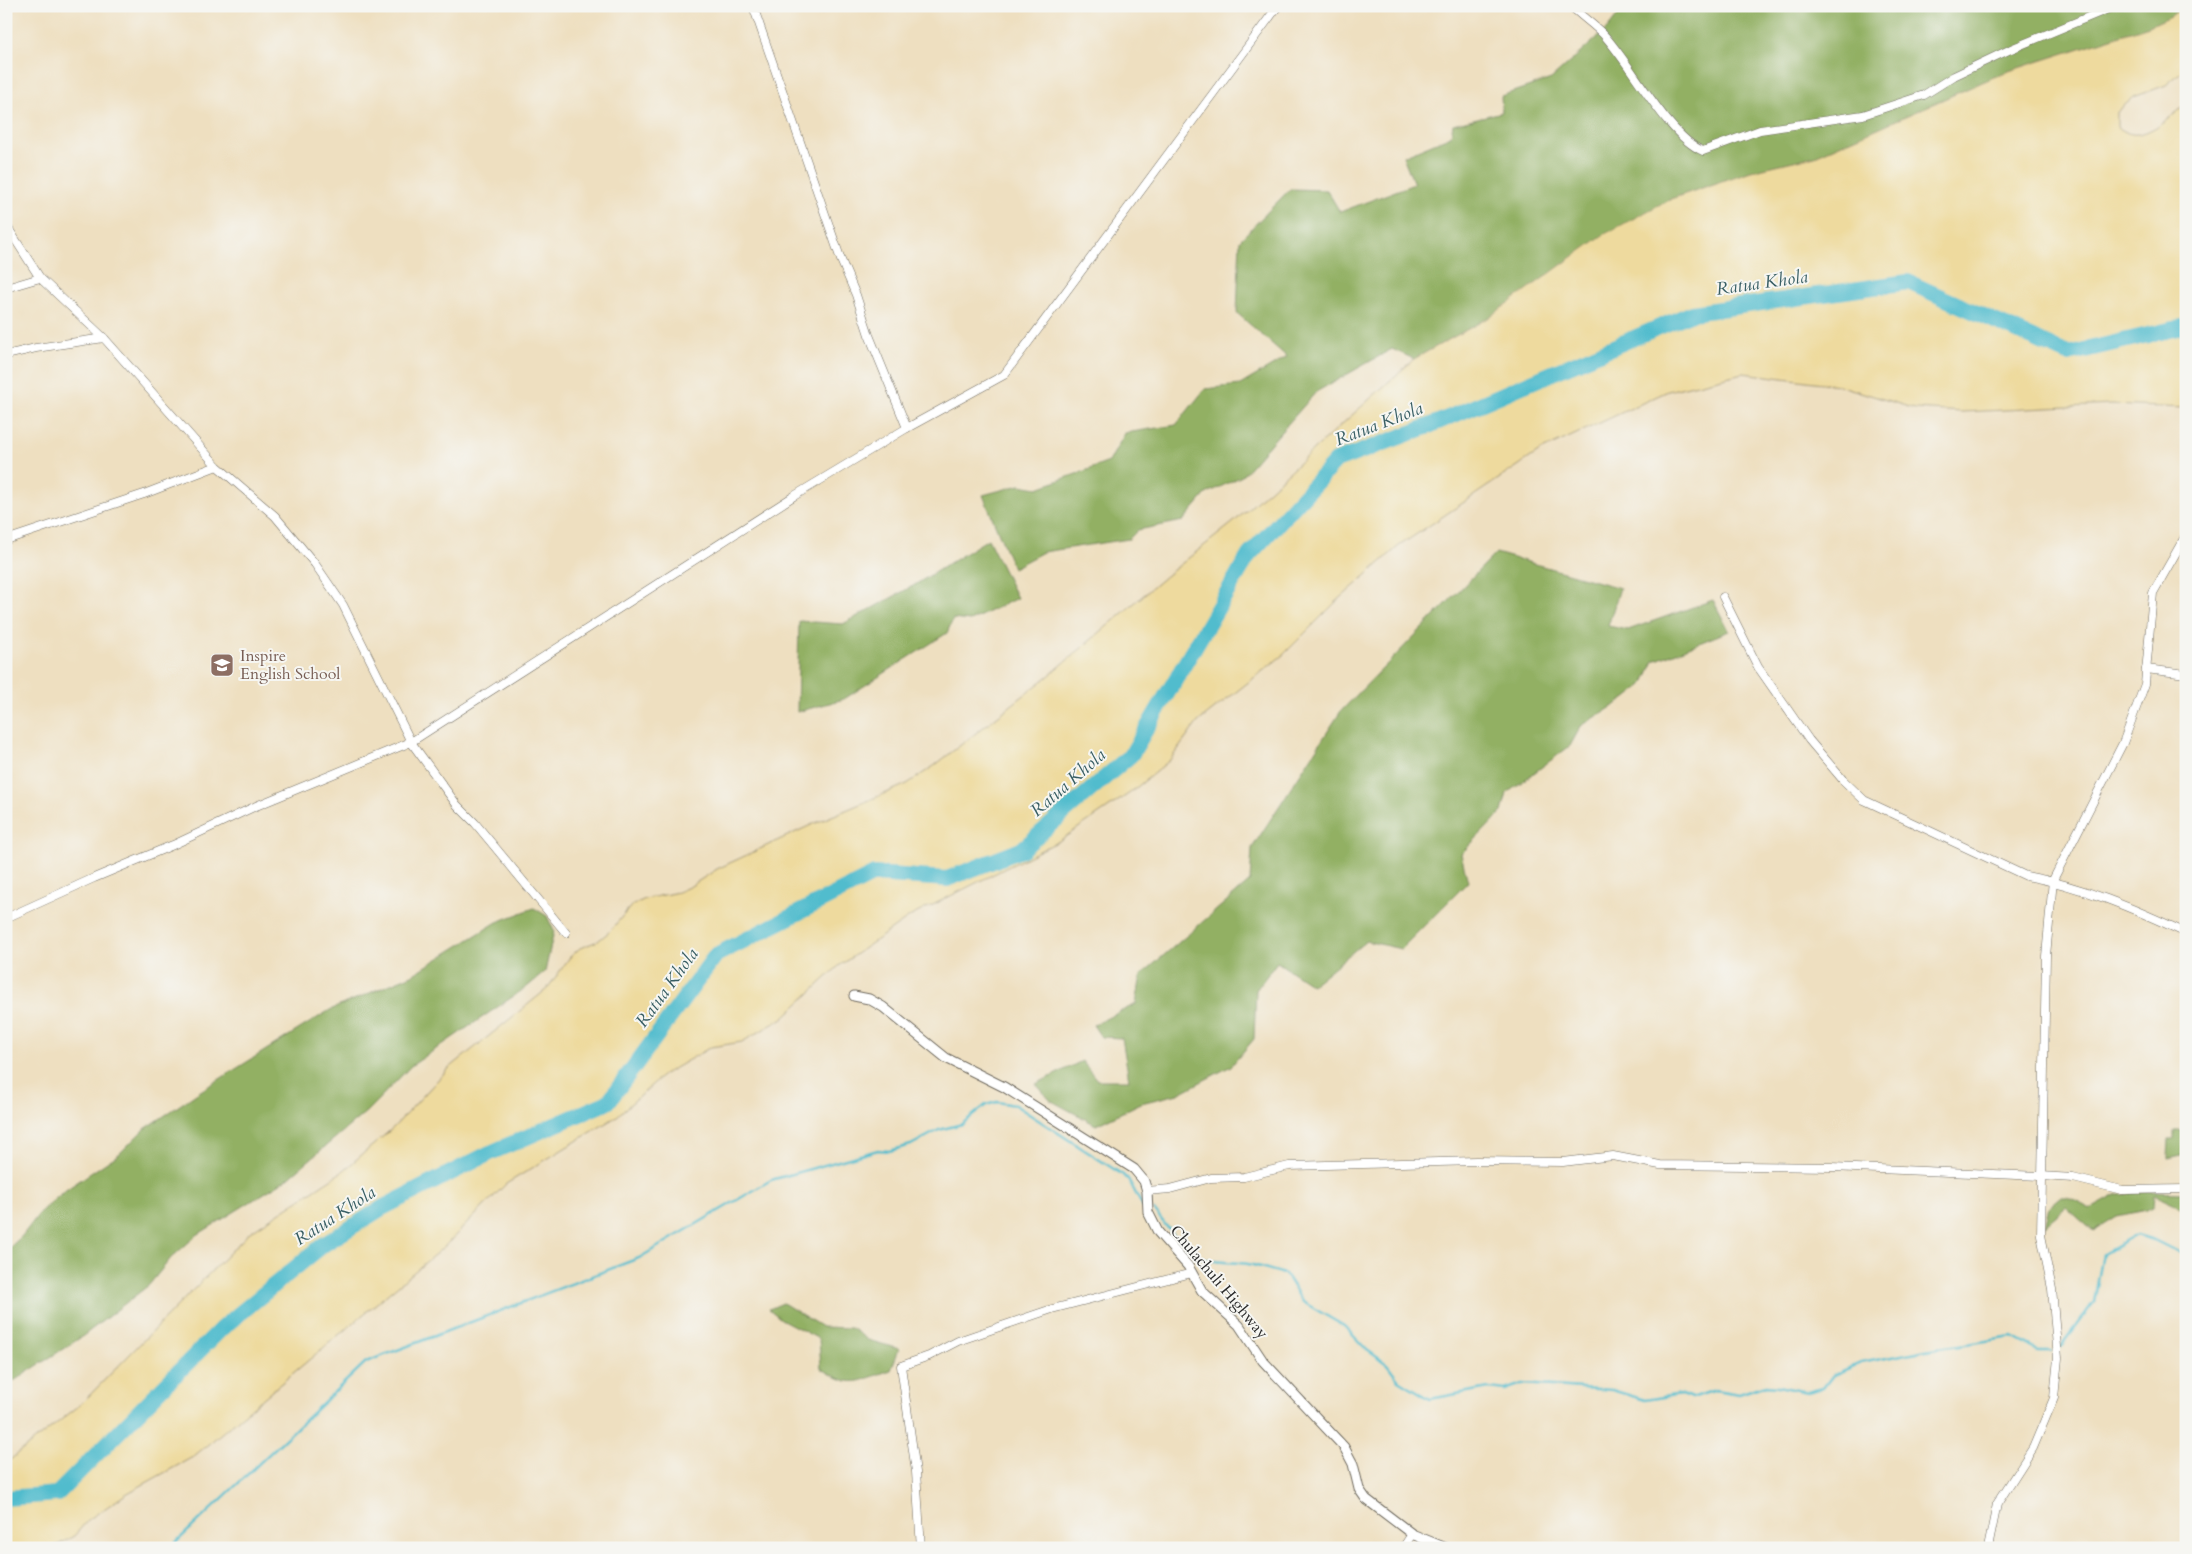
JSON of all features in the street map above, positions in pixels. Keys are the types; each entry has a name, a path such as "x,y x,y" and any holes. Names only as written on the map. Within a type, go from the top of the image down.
{"street":[{"path":"753,6 841,260 907,428"},
{"path":"6,918 264,803 411,742 769,512 907,428 1004,375 1278,6"},
{"path":"1570,6 1603,34 1671,123 1694,147 1703,151 1760,130 1863,115 1924,95 1954,76 2011,48 2115,6"},
{"path":"6,225 40,278 104,338 217,466 275,516 315,564 342,606 411,742 457,806 475,823 566,933"},
{"path":"6,288 40,278"},
{"path":"6,355 36,348 104,338"},
{"path":"6,540 144,494 217,466"},
{"path":"1988,1548 1997,1504 2033,1448 2054,1398 2058,1358 2052,1289 2041,1234 2046,956 2053,880 2122,743 2145,684 2153,593 2186,535"},
{"path":"1723,597 1758,667 1809,740 1843,780 1864,800 2026,876 2053,880 2148,915 2186,933"},
{"path":"2146,668 2186,674"},
{"name":"Chulachuli Highway","path":"854,996 869,999 882,1007 946,1058 1004,1087 1115,1156 1134,1170 1144,1181 1148,1192 1148,1212 1158,1232 1188,1266 1202,1291 1239,1325 1263,1361 1344,1447 1353,1464 1359,1489 1366,1499 1412,1534 1446,1548"},
{"path":"1148,1192 1170,1189 1211,1178 1244,1177 1289,1166 1476,1161 1563,1162 1613,1156 1660,1165 1832,1167 2041,1176 2073,1178 2122,1190 2186,1189"},
{"path":"921,1548 916,1472 901,1366 928,1356 958,1341 1052,1309 1192,1273"},
{"path":"1403,1548 1412,1534"}],"green space":[{"path":"1625,6 2184,6 2171,16 2149,26 2003,73 1815,156 1751,171 1668,200 1488,318 1414,359 1392,349 1316,392 1242,476 1206,494 1183,521 1138,530 1129,539 1043,552 1013,568 983,495 1020,485 1038,488 1109,462 1125,433 1176,425 1205,389 1240,385 1287,357 1237,313 1240,240 1290,189 1327,190 1340,212 1414,184 1403,156 1451,136 1453,124 1502,112 1501,96 1551,79 1608,28"},
{"path":"988,539 1017,598 970,621 953,619 947,633 844,699 797,712 799,621 843,624 913,586"},
{"path":"1496,553 1620,588 1608,626 1628,630 1713,600 1729,631 1654,661 1643,685 1625,699 1581,726 1570,746 1507,793 1502,812 1461,854 1468,882 1401,949 1366,941 1312,985 1277,962 1256,990 1254,1039 1231,1066 1178,1094 1141,1103 1096,1125 1050,1100 1036,1084 1082,1061 1097,1080 1129,1080 1122,1038 1101,1037 1093,1025 1136,1004 1141,975 1250,881 1252,848 1341,711"},
{"path":"534,908 547,916 554,931 545,972 527,987 411,1066 367,1111 287,1179 197,1235 171,1258 149,1285 83,1336 6,1386 6,1251 22,1236 42,1210 67,1189 119,1154 142,1131 199,1092 330,1010 412,975 497,922"},
{"path":"2174,1130 2186,1130 2186,1154 2168,1158 2169,1139 2174,1139"},
{"path":"2146,1192 2186,1193 2186,1210 2154,1195 2153,1206 2147,1210 2117,1216 2093,1231 2066,1207 2045,1225 2050,1207 2062,1197 2067,1197 2091,1209 2118,1194"},
{"path":"783,1303 822,1327 851,1328 868,1340 899,1349 891,1370 856,1381 841,1379 832,1375 821,1368 819,1339 781,1319 769,1309"}],"sand":[{"path":"2186,6 2186,68 2166,85 2134,97 2117,112 2117,127 2131,134 2146,132 2186,105 2186,408 2111,405 1962,412 1915,409 1838,385 1743,373 1668,391 1540,451 1399,546 1335,603 1283,655 1198,722 1170,760 1130,793 1059,841 911,916 839,966 783,1018 742,1042 711,1047 663,1075 616,1117 506,1184 445,1246 193,1457 126,1494 88,1520 74,1536 52,1548 6,1548 6,1463 80,1405 250,1232 343,1171 394,1127 447,1070 547,989 570,957 580,948 598,941 610,931 631,906 645,899 678,892 691,886 717,869 811,825 907,784 934,766 1051,674 1166,576 1235,521 1414,359 1488,318 1603,235 1668,200 1751,171 1815,156 2003,73 2149,26 2171,16"}],"waterway":[{"name":"Ratua Khola","path":"6,1498 57,1494 222,1328 323,1245 382,1208 490,1153 608,1102 716,955 874,874 947,879 1021,850 1131,755 1249,555 1336,461 1429,426 1692,313 1908,282 2068,354 2186,326"},
{"path":"170,1548 366,1362 639,1258 771,1180 878,1150 889,1151 911,1145 939,1130 962,1124 986,1105 997,1102 1015,1105 1123,1175 1128,1179 1143,1207"},
{"path":"1154,1210 1178,1240 1193,1253 1201,1257 1215,1261 1253,1265 1285,1274 1303,1302 1344,1326 1367,1350 1387,1364 1399,1380 1430,1399 1489,1388 1505,1390 1522,1384 1612,1390 1645,1400 1681,1394 1692,1398 1715,1390 1739,1394 1766,1385 1807,1392 1823,1388 1833,1375 1861,1363 1932,1349 2013,1337 2038,1351 2051,1351"},
{"path":"2061,1346 2094,1302 2103,1254 2137,1235 2154,1240 2186,1256"}],"place":[{"name":"Inspire English School","path":"222,665"}]}
